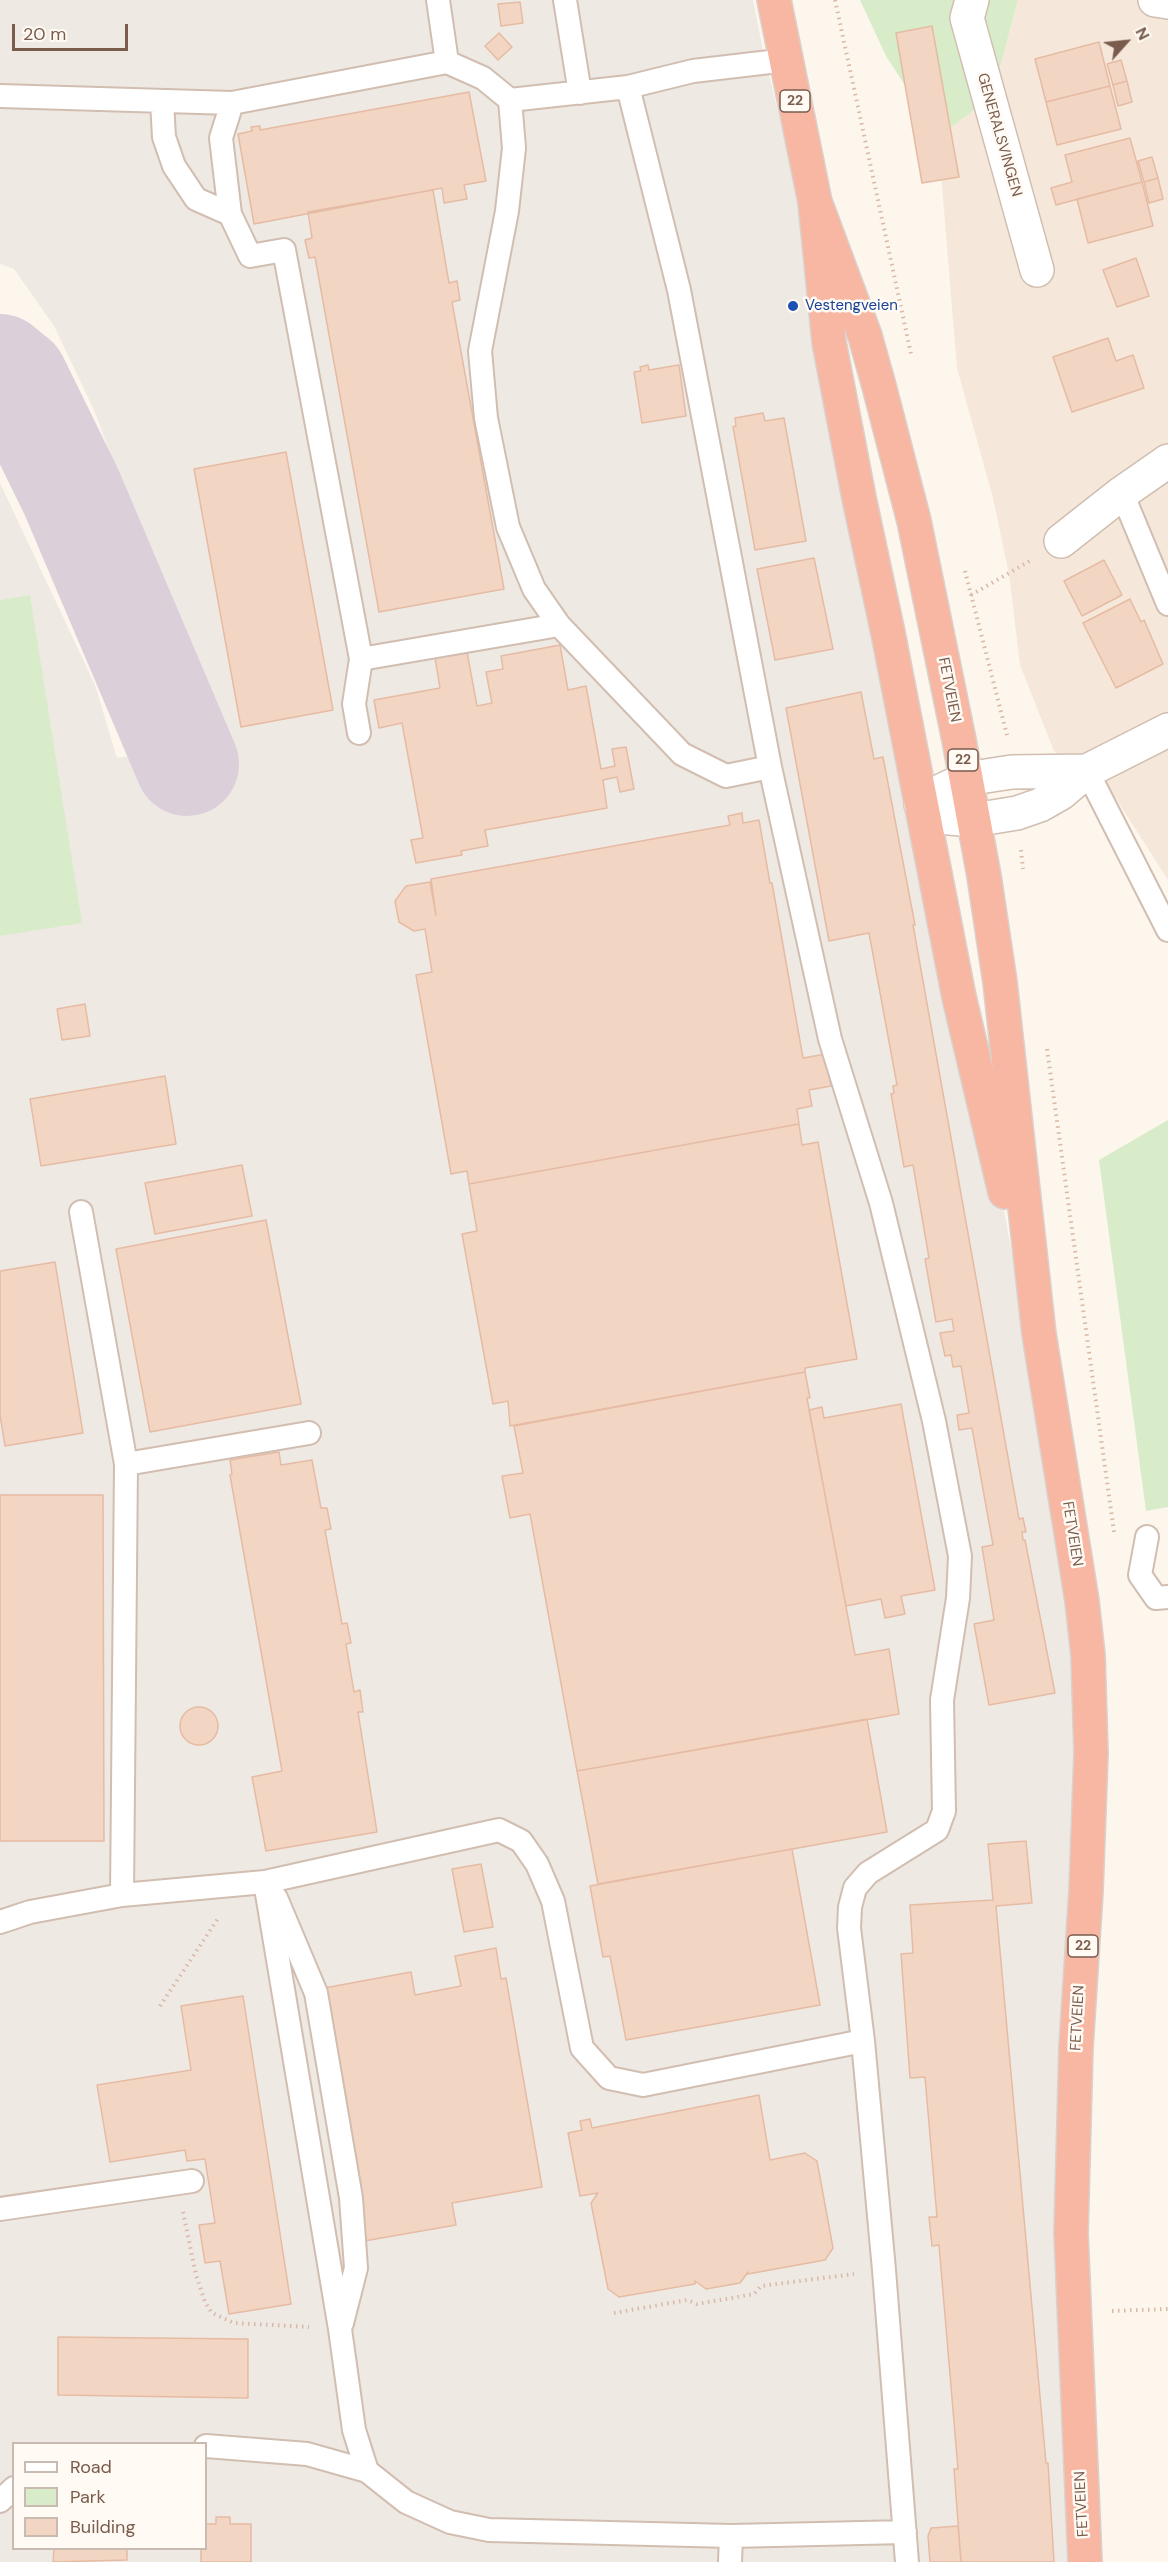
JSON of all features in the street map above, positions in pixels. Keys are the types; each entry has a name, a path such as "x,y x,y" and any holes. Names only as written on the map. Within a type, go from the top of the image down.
{"highway":[{"name":"FETVEIEN","path":"774,0 815,202 830,342 959,997 1039,1334"},
{"name":"FETVEIEN","path":"815,202 865,336 901,469 935,620 974,820 1000,982 1039,1334 1082,1601 1090,1710 1090,1814 1076,2048 1071,2233 1085,2562"}],"street":[{"name":"GENERALSVINGEN","path":"972,0 967,18 1037,270"},
{"path":"1155,0 1168,2"},
{"path":"1061,541 1122,493 1168,461"},
{"path":"921,804 949,818 974,820 1017,813 1040,805 1061,793 1087,771 1168,730"},
{"path":"921,804 966,779 1012,772 1087,771"}],"lane":[{"path":"438,0 447,62"},
{"path":"565,0 580,93"},
{"path":"0,96 232,103 447,62 483,78 510,100 628,87 693,71 787,60"},
{"path":"628,87 680,290 770,767 830,1039 881,1203 932,1409 960,1556 958,1598 942,1700 944,1811 937,1830 868,1874 855,1888 850,1906 849,1928 863,2041 884,2270 907,2562"},
{"path":"510,100 514,148 507,211 480,351 486,418 508,527 534,589 559,624 682,754 726,776 770,767"},
{"path":"162,101 164,137 174,166 196,199 230,214"},
{"path":"232,103 221,138 230,214 250,256 284,250 361,659 354,704 359,733"},
{"path":"1122,493 1168,604"},
{"path":"361,659 559,624"},
{"path":"1087,771 1168,930"},
{"path":"81,1212 126,1464 123,1895"},
{"path":"126,1464 309,1433"},
{"path":"1147,1537 1140,1575 1156,1598 1168,1597"},
{"path":"0,1922 30,1912 123,1895 266,1882 498,1822 520,1841 537,1864 553,1901 582,2048 609,2078 643,2085 863,2041"},
{"path":"266,1882 340,2329 354,2430 367,2471"},
{"path":"266,1882 280,1904 316,1993 351,2198 356,2268 340,2329"},
{"path":"0,2209 184,2182"},
{"path":"207,2446 308,2454 367,2471 405,2502 450,2522 489,2530 731,2536 905,2532"},
{"path":"0,2501 12,2490"},
{"path":"730,2562 731,2536"}],"path":[{"path":"836,0 911,355"},
{"path":"971,595 1061,541"},
{"path":"963,567 1010,745"},
{"path":"1022,861 1023,872"},
{"path":"1047,1048 1112,1505 1115,1542"},
{"path":"160,2006 241,1884"},
{"path":"184,2182 196,2275 205,2302 212,2313 234,2323 340,2329"},
{"path":"614,2313 687,2300 697,2304 754,2294 761,2286 884,2270"},
{"path":"1105,2311 1168,2309"}],"shaded area":[{"path":"0,0 753,0 763,51 860,441 1039,1398 1091,1771 1073,2562 0,2562 0,483 95,685 117,758 200,744 215,736 196,695 147,552 94,410 54,326 14,269 0,264"},
{"path":"1018,0 1168,0 1168,880 1113,794 1054,751 1020,665 1009,574 993,498 957,368 938,137 992,97"}],"green space":[{"path":"860,0 1018,0 992,97 938,137 886,56"},
{"path":"30,595 82,923 0,936 0,600"},
{"path":"1168,1120 1168,1507 1146,1511 1099,1160"}],"building":[{"path":"520,2 523,23 501,26 498,4"},
{"path":"932,26 959,177 922,183 896,33"},
{"path":"499,33 512,47 498,60 485,46"},
{"path":"1099,42 1110,86 1046,102 1035,59"},
{"path":"1121,60 1127,81 1113,85 1107,64"},
{"path":"1127,81 1132,102 1118,106 1113,85"},
{"path":"1110,86 1121,129 1057,145 1046,102"},
{"path":"469,92 486,181 464,185 467,199 444,203 442,188 254,224 238,134 252,131 251,127 260,126 260,130"},
{"path":"1130,138 1142,182 1056,205 1051,188 1072,182 1065,155"},
{"path":"1152,157 1158,178 1144,182 1138,161"},
{"path":"1158,178 1163,199 1149,203 1144,182"},
{"path":"1142,182 1153,226 1088,243 1077,199"},
{"path":"433,190 449,283 457,281 460,300 452,302 504,589 379,612 315,257 309,258 305,240 312,238 308,212"},
{"path":"1136,258 1149,296 1117,307 1103,270"},
{"path":"1108,338 1116,361 1133,355 1144,388 1072,412 1053,357"},
{"path":"648,365 649,370 679,365 686,416 642,423 634,372 641,371 640,367"},
{"path":"763,413 765,421 784,418 806,541 755,550 733,427 736,426 735,418"},
{"path":"286,452 333,710 241,727 194,469"},
{"path":"814,558 833,649 775,660 757,569"},
{"path":"1104,560 1122,595 1082,616 1064,581"},
{"path":"1130,599 1141,622 1144,620 1163,664 1116,688 1083,623"},
{"path":"560,645 568,690 586,686 601,769 615,766 612,749 626,747 634,789 620,792 617,777 603,780 607,808 485,830 488,846 461,851 462,855 416,863 411,840 423,838 402,723 379,728 374,700 440,688 435,658 467,652 477,706 492,703 486,672 503,669 501,656"},
{"path":"861,692 874,759 883,757 915,925 913,925 1019,1519 1023,1518 1026,1532 1022,1532 1023,1540 1025,1540 1055,1693 989,1705 974,1624 994,1620 982,1547 993,1545 972,1428 959,1430 957,1415 969,1413 961,1366 953,1367 951,1355 945,1356 940,1333 954,1331 952,1319 936,1322 925,1259 929,1258 913,1165 904,1167 891,1094 894,1093 893,1086 897,1085 869,933 829,941 786,708"},
{"path":"742,813 743,823 759,820 803,1058 826,1054 831,1086 809,1090 812,1106 797,1109 799,1124 469,1184 467,1171 451,1174 416,975 432,972 425,929 414,931 399,922 395,901 406,886 430,882 436,915 431,879 730,825 728,816"},
{"path":"85,1004 90,1036 62,1040 57,1009"},
{"path":"165,1076 176,1144 41,1166 30,1099"},
{"path":"799,1124 802,1145 818,1142 857,1359 805,1368 805,1372 510,1426 508,1401 493,1404 462,1234 477,1231 469,1184"},
{"path":"242,1165 252,1216 155,1234 145,1183"},
{"path":"266,1220 301,1404 150,1432 116,1249"},
{"path":"55,1262 83,1433 5,1446 0,1415 0,1271"},
{"path":"805,1372 810,1398 807,1398 855,1655 889,1649 899,1714 577,1771 530,1514 510,1518 502,1476 523,1473 514,1426"},
{"path":"901,1404 935,1590 901,1596 905,1614 885,1618 881,1599 846,1606 809,1410 822,1407 824,1418"},
{"path":"279,1452 281,1465 312,1460 321,1508 327,1508 331,1529 325,1530 342,1624 347,1623 351,1643 346,1644 354,1692 360,1690 363,1712 358,1712 377,1832 266,1851 252,1777 282,1771 230,1475 232,1474 230,1460"},
{"path":"0,1495 103,1495 104,1841 0,1841"},
{"path":"199,1707 213,1712 218,1726 213,1740 199,1745 185,1740 180,1726 185,1712"},
{"path":"867,1719 887,1832 598,1884 577,1771"},
{"path":"1026,1841 1032,1903 996,1906 1046,2463 1048,2463 1054,2562 961,2562 954,2469 958,2469 939,2245 932,2246 929,2217 937,2217 925,2077 910,2078 901,1954 913,1953 910,1905 993,1900 988,1844"},
{"path":"792,1849 820,2005 626,2040 610,1956 603,1957 590,1886"},
{"path":"481,1864 493,1927 464,1932 452,1869"},
{"path":"496,1948 501,1979 506,1978 542,2187 452,2203 456,2225 364,2241 319,1989 411,1972 415,1995 461,1986 455,1956"},
{"path":"243,1996 291,2304 229,2314 220,2261 205,2263 199,2225 215,2223 205,2159 187,2161 185,2150 110,2162 97,2085 191,2070 181,2006"},
{"path":"759,2095 770,2160 805,2153 817,2161 833,2248 825,2260 748,2274 748,2272 740,2283 706,2289 695,2281 695,2284 619,2297 608,2289 591,2203 598,2193 580,2196 568,2133 582,2130 580,2121 590,2119 592,2128"},
{"path":"58,2337 248,2339 248,2398 58,2395"},
{"path":"216,2517 230,2517 230,2524 251,2524 251,2562 201,2562 201,2550 207,2550 207,2524 216,2524"},
{"path":"958,2526 961,2562 930,2562 928,2536 931,2528"},
{"path":"54,2550 127,2550 127,2560 53,2562"}],"taxiway":[{"path":"0,366 16,379 71,491 187,764"}],"place":[{"name":"Vestengveien","path":"793,306"}]}
